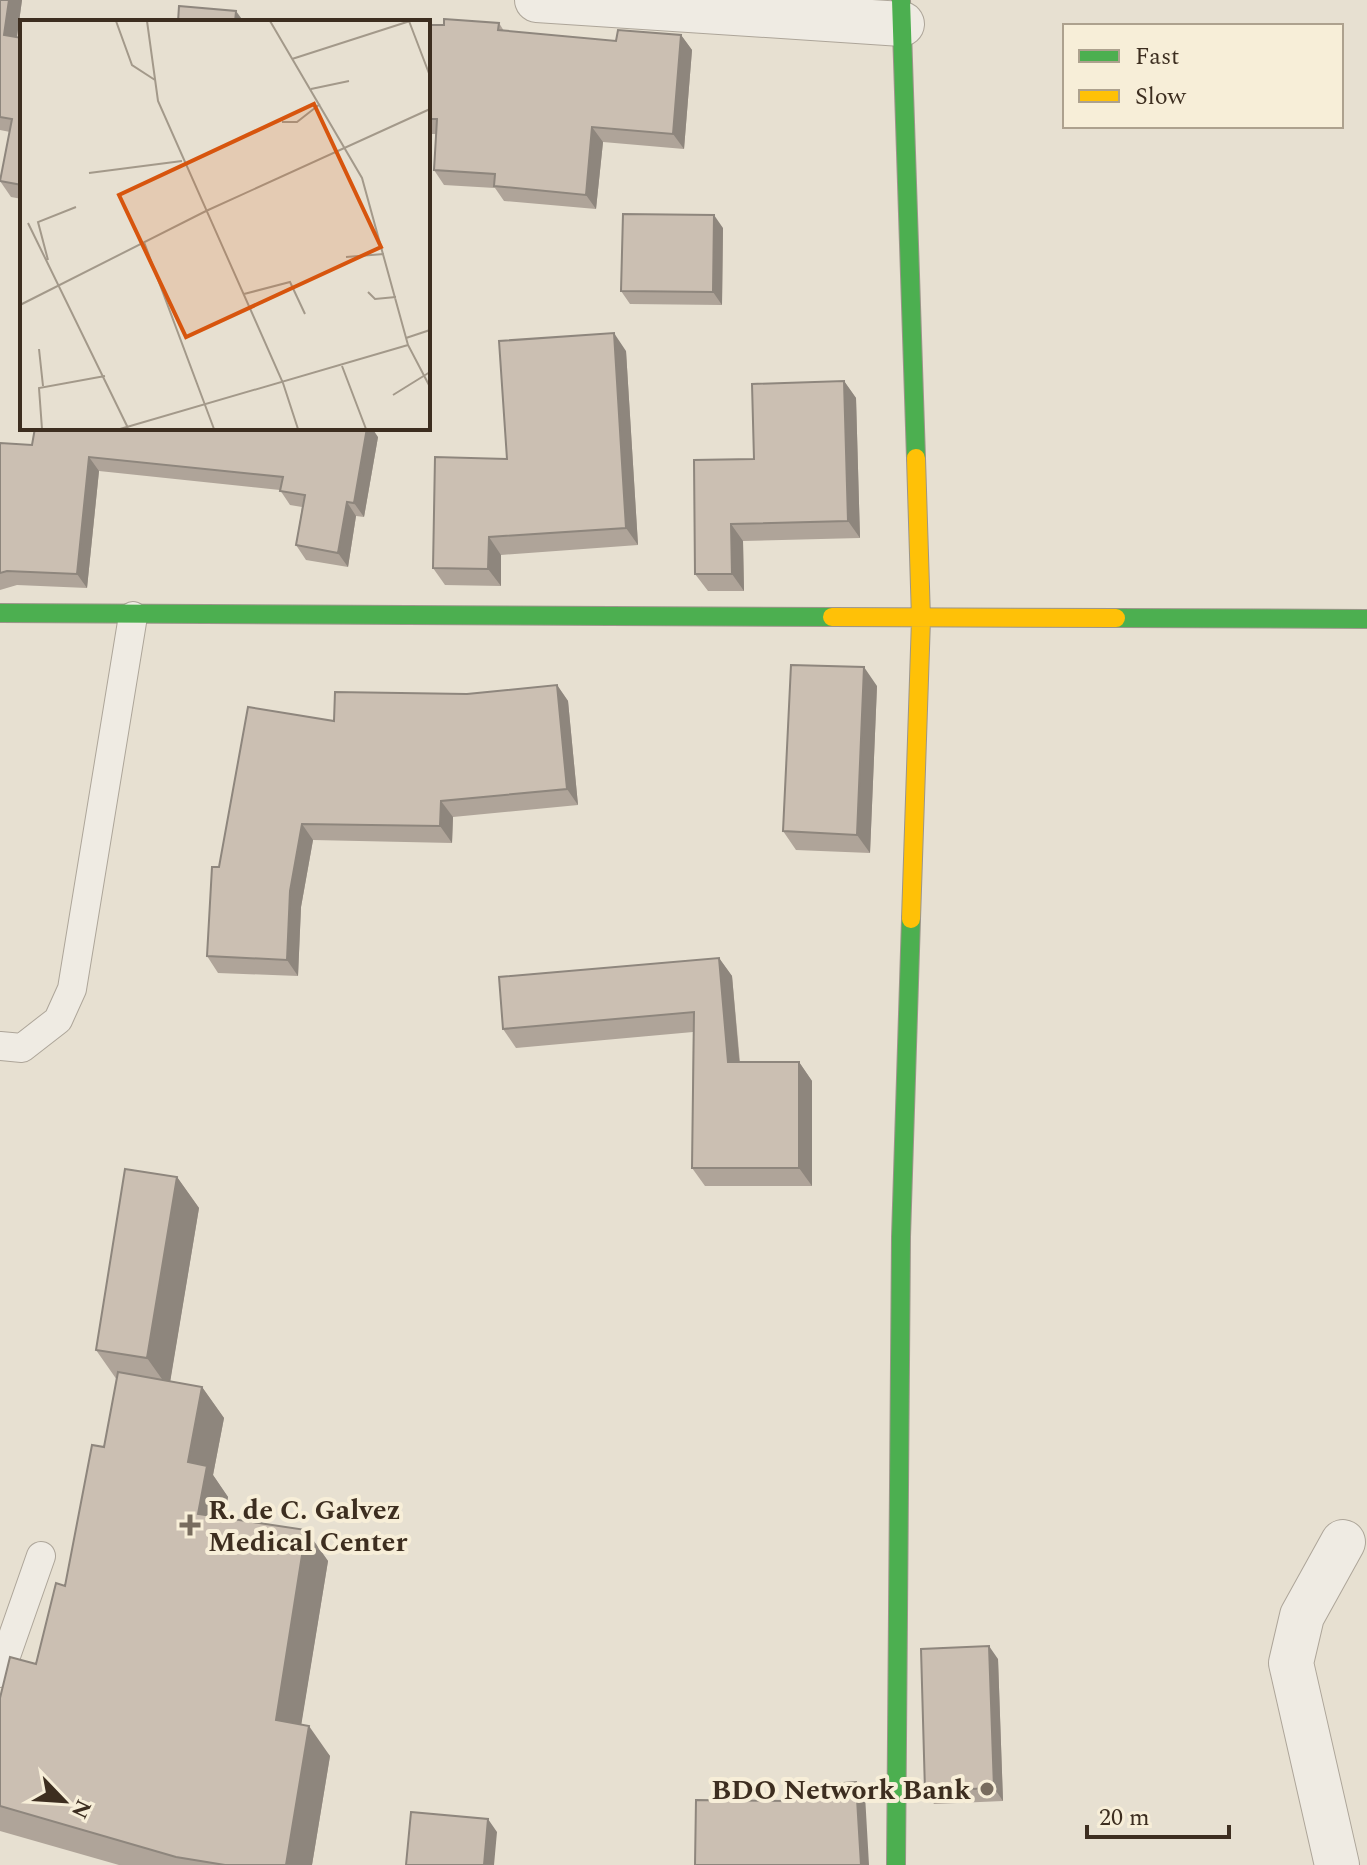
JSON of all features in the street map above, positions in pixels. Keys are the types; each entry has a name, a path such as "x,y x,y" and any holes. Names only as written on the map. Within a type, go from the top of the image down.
{"street":[{"path":"537,0 902,12 921,619 901,1237 896,1865"},
{"path":"0,613 133,616 1367,619"},
{"path":"1337,1865 1291,1663 1302,1616 1343,1542"}],"lane":[{"path":"0,1046 22,1048 58,1020 72,989 133,616"},
{"path":"0,1673 41,1556"}],"building":[{"path":"0,0 9,0 4,35 20,38 20,185 0,181 12,119 0,117"},
{"path":"179,6 236,11 235,20 178,20"},
{"path":"444,19 499,23 498,30 616,41 618,30 681,35 673,134 592,127 586,195 494,186 495,174 434,170 437,119 430,119 430,25 444,25"},
{"path":"623,214 714,215 713,292 621,291"},
{"path":"614,333 626,528 489,537 488,569 433,568 435,457 507,459 499,341"},
{"path":"844,381 848,521 731,524 732,574 695,574 694,460 754,459 752,384"},
{"path":"35,430 367,430 354,503 347,502 338,553 296,545 305,495 280,491 283,477 89,457 77,574 0,573 0,443 32,445"},
{"path":"791,665 864,667 857,835 783,831"},
{"path":"557,685 567,789 441,801 440,826 302,824 290,891 287,960 207,956 212,867 219,867 248,707 334,721 335,692 467,694"},
{"path":"719,958 728,1062 799,1062 799,1168 692,1168 694,1012 503,1029 499,977"},
{"path":"125,1169 177,1177 147,1358 96,1350"},
{"path":"118,1372 202,1387 188,1462 207,1466 198,1514 306,1530 276,1720 309,1726 286,1865 225,1865 176,1857 0,1806 0,1698 10,1657 36,1664 56,1583 65,1586 92,1445 104,1447"},
{"path":"989,1646 994,1788 925,1791 921,1649"},
{"path":"856,1782 861,1865 695,1865 696,1800 790,1801 789,1787"},
{"path":"411,1812 488,1819 484,1865 406,1865"}],"traffic: fast":[{"path":"901,0 916,458"},
{"path":"0,613 832,617"},
{"path":"1116,618 1367,619"},
{"path":"896,1865 901,1237 911,919"}],"traffic: slow":[{"path":"911,919 921,619 916,458"},
{"path":"832,617 1116,618"}],"place":[{"name":"R. de C. Galvez Medical Center","path":"190,1525"},
{"name":"BDO Network Bank","path":"987,1789"}]}
